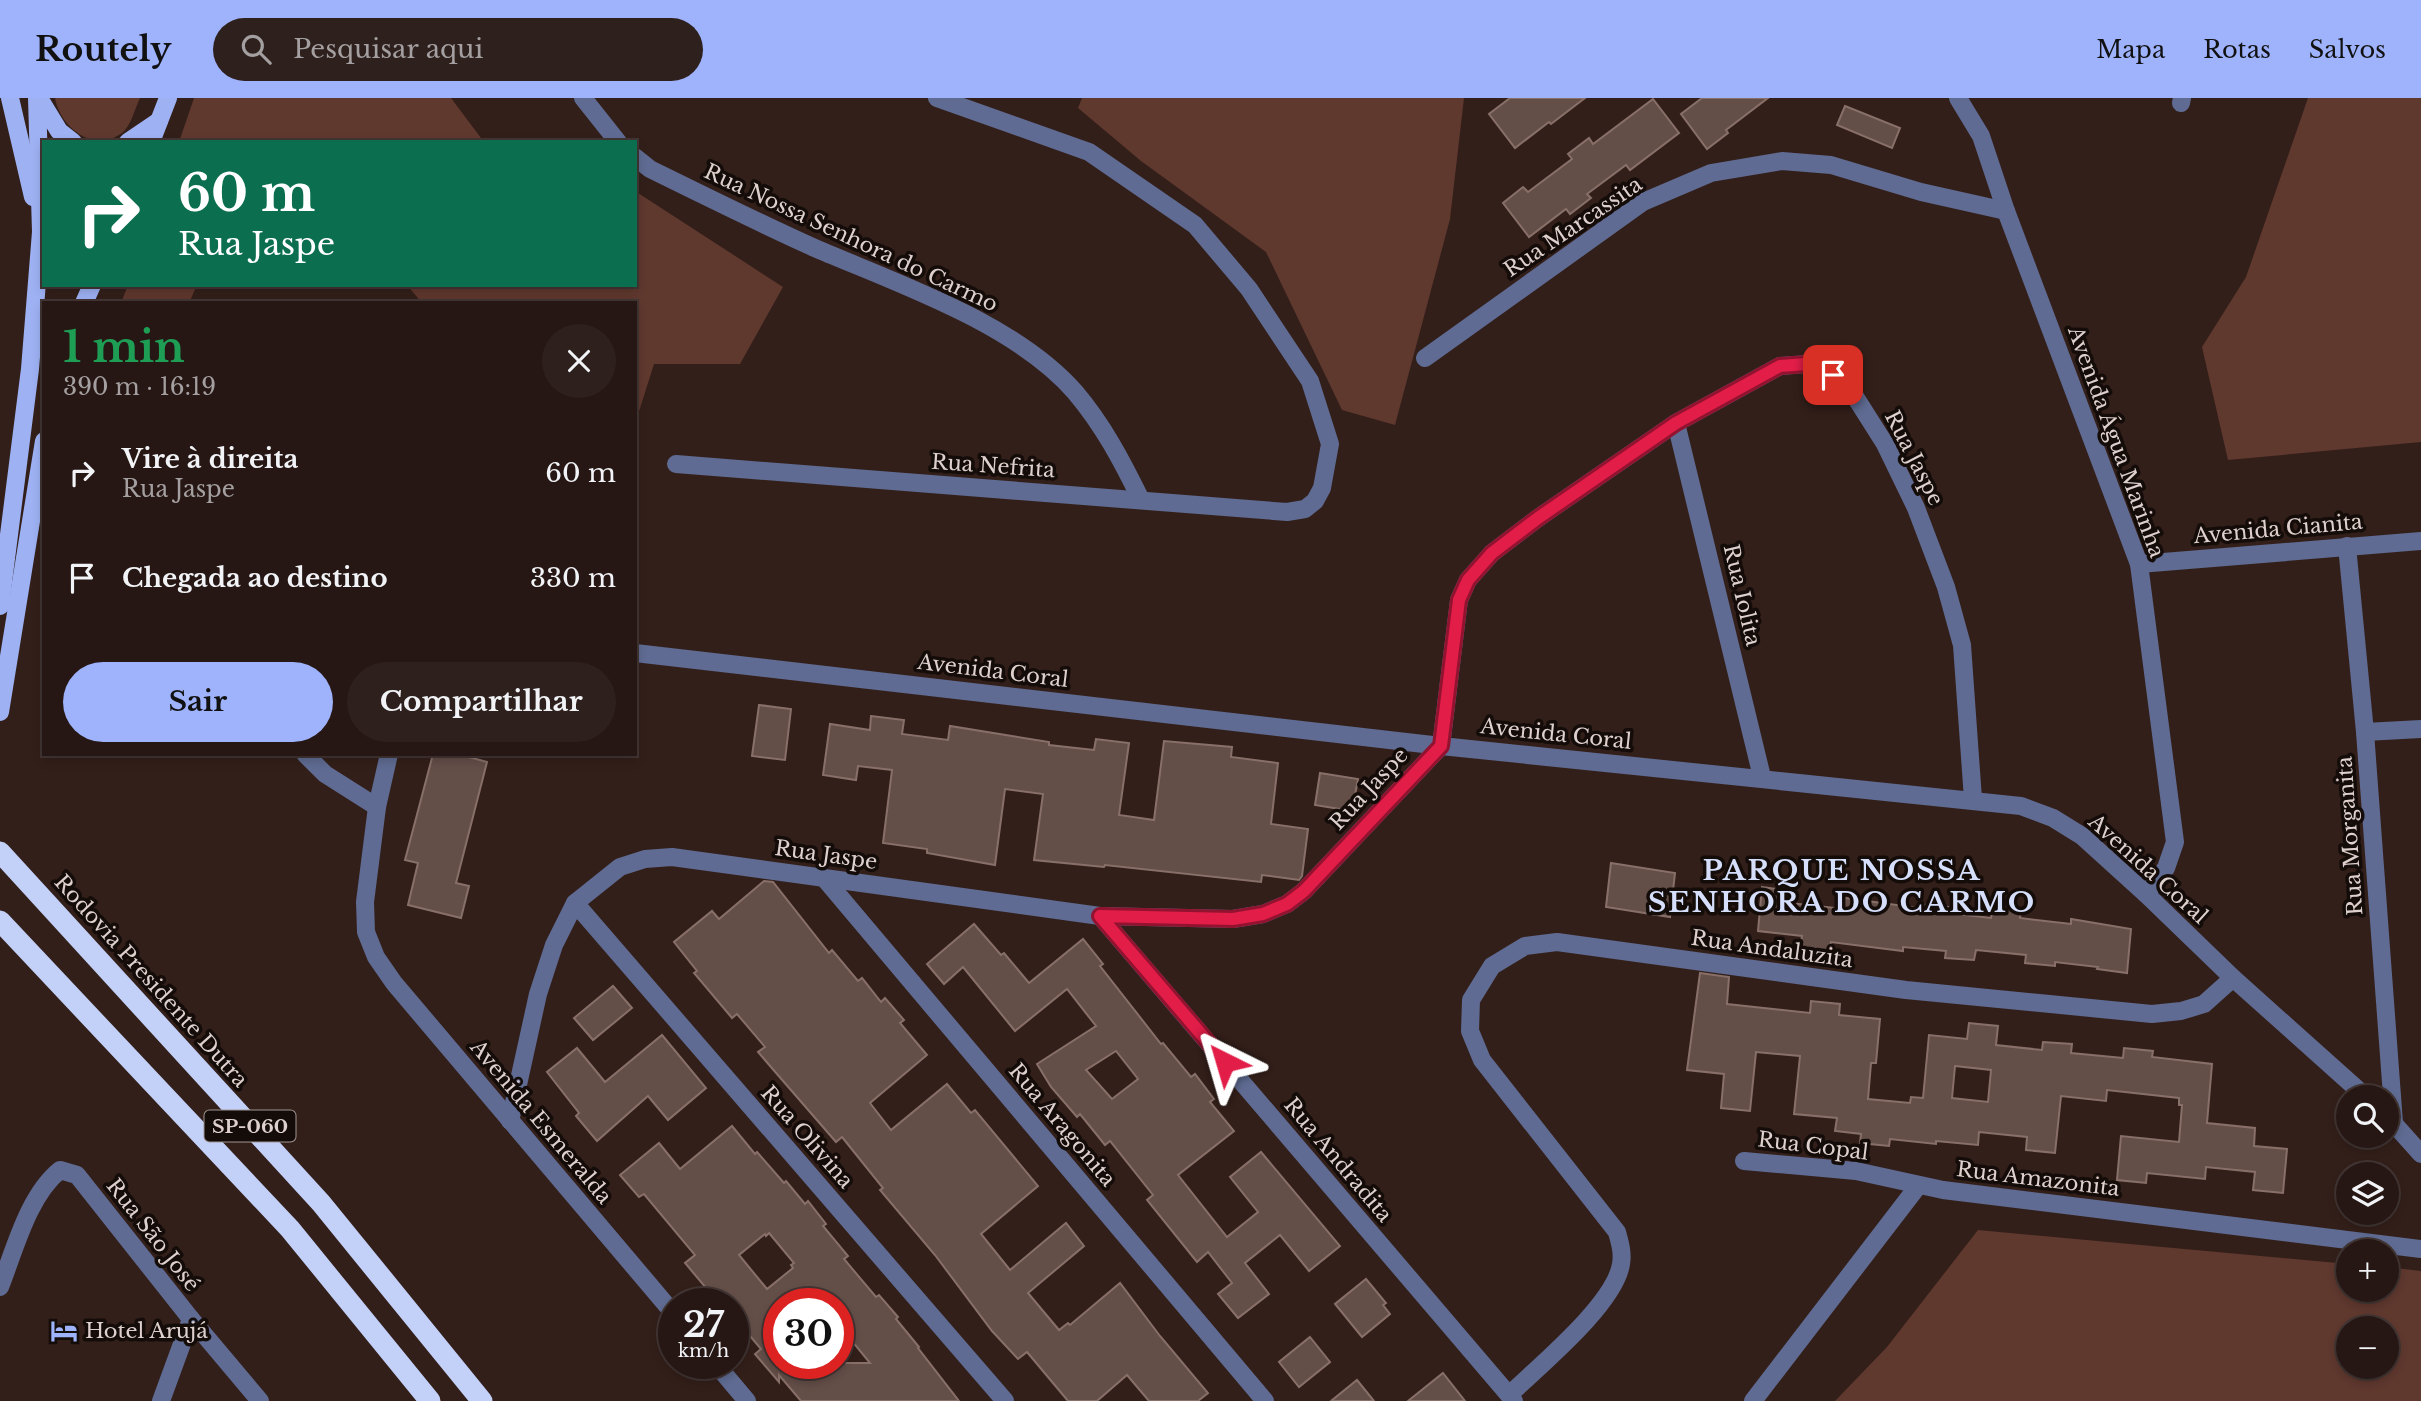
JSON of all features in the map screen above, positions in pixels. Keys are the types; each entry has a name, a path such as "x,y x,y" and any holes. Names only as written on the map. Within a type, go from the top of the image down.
{"highway":[{"name":"Rodovia Presidente Dutra","path":"4,856 321,1203 482,1401"},
{"name":"SP-060","path":"0,921 290,1229 430,1401"}],"main road":[{"path":"10,98 41,232"},
{"path":"0,606 30,369 41,232 38,98"},
{"path":"38,98 59,131 70,140"},
{"path":"152,140 168,98"},
{"path":"131,140 159,121"},
{"path":"0,712 42,453"}],"street":[{"path":"583,98 616,140"},
{"name":"Rua Nefrita","path":"676,464 1287,512 1305,509 1315,501 1322,488 1330,444 1310,381 1249,289 1195,225 1089,152 937,98"},
{"name":"Avenida Água Marinha","path":"1958,98 1981,136 2006,211 2138,564 2175,842 2166,868 2146,894"},
{"name":"Rua Nossa Senhora do Carmo","path":"637,159 650,169 772,229 971,316 1031,353 1073,390 1109,437 1141,500"},
{"name":"Rua Marcassita","path":"1425,358 1643,202 1711,173 1782,162 1831,165 1921,192 2006,211"},
{"name":"Rua Jaspe","path":"510,1121 538,994 554,945 575,903 620,867 645,859 673,857 1100,916 1233,919 1263,914 1287,904 1304,891 1441,746 1459,600 1468,580 1492,553 1676,423 1780,366 1807,364 1833,375 1854,395 1885,444 1916,508 1946,587 1962,645 1973,799"},
{"name":"Rua Iolita","path":"1676,423 1762,777"},
{"name":"Avenida Cianita","path":"2138,564 2421,541"},
{"name":"Rua Morganita","path":"2347,546 2365,732 2389,1085"},
{"name":"Avenida Coral","path":"637,653 1441,746 1762,777 2021,806 2053,818 2082,836 2233,978 2353,1085"},
{"path":"2365,732 2421,729"},
{"path":"307,756 325,774 377,807 389,756"},
{"name":"Avenida Esmeralda","path":"377,807 365,902 366,932 376,957 394,983 658,1295"},
{"name":"Rua Aragonita","path":"824,878 1265,1401"},
{"name":"Rua Olivina","path":"575,903 1005,1401"},
{"name":"Rua Andradita","path":"1100,916 1511,1398"},
{"name":"Rua Andaluzita","path":"1511,1398 1599,1307 1613,1288 1621,1265 1617,1232 1482,1060 1470,1031 1471,1000 1492,966 1525,946 1557,942 1906,990 2152,1014 2181,1011 2204,1004 2233,978"},
{"path":"2399,1129 2421,1154"},
{"name":"Rua Copal","path":"1744,1161 1857,1171 1918,1186"},
{"name":"Rua São José","path":"0,1287 36,1197 47,1180 60,1170 77,1175 191,1320 260,1401"},
{"path":"1753,1401 1918,1186"},
{"name":"Rua Amazonita","path":"1918,1186 2421,1249"},
{"path":"161,1401 191,1320"},
{"path":"728,1379 747,1401"}],"shaded area":[{"path":"55,98 140,98 125,130 111,139 100,140 89,139 71,127 58,109"},
{"path":"194,98 451,98 482,140 180,140"},
{"path":"1082,98 1464,98 1450,219 1395,425 1342,410 1266,252 1141,161 1078,108"},
{"path":"2308,98 2421,98 2421,442 2228,460 2202,347 2246,277"},
{"path":"637,192 783,287 740,364 654,364 637,418 637,301 420,301 409,287 637,287"},
{"path":"127,287 196,287 190,301 122,301"},
{"path":"1978,1230 2336,1263 2336,1302 2399,1302 2399,1268 2421,1271 2421,1401 1835,1401 1887,1347"}],"building":[{"path":"1510,98 1585,98 1515,148 1489,114"},
{"path":"1702,98 1768,98 1726,130 1728,133 1707,149 1681,114"},
{"path":"1653,99 1679,133 1630,170 1626,165 1587,194 1591,198 1570,214 1566,209 1529,237 1503,203 1523,187 1528,192 1572,159 1568,154 1589,138 1593,144"},
{"path":"1845,106 1900,128 1892,148 1837,125"},
{"path":"759,705 791,709 785,760 752,756"},
{"path":"871,716 904,720 902,734 948,740 950,726 1049,742 1049,745 1094,750 1096,739 1129,743 1119,815 1154,820 1164,741 1232,747 1231,757 1278,763 1271,824 1308,829 1302,876 1299,880 1262,875 1261,882 1034,860 1043,794 1005,789 995,865 927,853 927,849 883,843 892,770 858,766 856,780 823,775 830,724 870,730"},
{"path":"432,756 465,756 487,762 456,883 469,886 461,918 408,905 418,863 405,860"},
{"path":"1320,773 1358,779 1352,811 1315,805"},
{"path":"1611,863 1675,873 1670,917 1606,907"},
{"path":"764,881 773,882 829,953 832,950 858,981 862,978 881,1002 885,998 904,1020 900,1023 927,1055 870,1103 891,1130 947,1084 971,1113 975,1110 1038,1186 981,1234 1010,1270 1066,1223 1084,1246 1028,1293 1059,1330 1068,1323 1070,1325 1120,1283 1208,1393 1198,1401 1149,1401 1127,1375 1097,1401 1068,1401 1027,1352 1018,1359 992,1331 935,1255 880,1190 883,1188 842,1137 836,1142 758,1052 765,1047 737,1014 732,1018 694,973 697,971 674,942 712,911 719,919"},
{"path":"1762,887 1791,891 1790,903 1844,909 1845,898 1918,908 1919,904 1948,907 1948,913 1991,918 1992,907 2021,911 2020,918 2071,924 2071,919 2131,929 2127,973 2055,962 2055,966 2025,963 2026,955 1976,950 1974,960 1945,958 1946,951 1903,947 1903,951 1831,942 1830,952 1800,949 1802,936 1758,931"},
{"path":"974,924 1001,955 1004,953 1029,983 1083,939 1103,964 1100,966 1161,1044 1163,1043 1191,1077 1195,1074 1214,1099 1210,1102 1234,1131 1178,1175 1227,1237 1258,1212 1230,1177 1261,1152 1340,1246 1309,1271 1280,1235 1245,1263 1269,1294 1238,1318 1218,1294 1232,1283 1208,1252 1197,1262 1147,1200 1153,1195 1110,1141 1105,1145 1080,1114 1077,1117 1051,1087 1037,1064 1096,1026 1067,989 1015,1031 963,967 944,984 927,964","holes":["1116,1051 1138,1079 1112,1099 1086,1070"]},
{"path":"1700,973 1729,977 1727,1004 1810,1013 1811,1001 1840,1004 1839,1015 1880,1019 1876,1063 1871,1063 1868,1099 1910,1103 1911,1097 1923,1098 1929,1035 1967,1039 1969,1023 1998,1026 1996,1045 2042,1050 2043,1042 2072,1044 2071,1053 2123,1058 2124,1048 2153,1051 2152,1057 2212,1064 2207,1123 2255,1128 2254,1146 2287,1149 2283,1193 2253,1190 2255,1172 2206,1167 2205,1179 2147,1173 2146,1183 2117,1180 2121,1136 2179,1142 2182,1105 2179,1105 2179,1098 2107,1090 2106,1101 2061,1096 2055,1153 2026,1150 2027,1137 1979,1132 1978,1145 1890,1139 1889,1146 1860,1143 1861,1134 1835,1131 1837,1118 1794,1114 1800,1056 1756,1052 1750,1111 1721,1108 1724,1074 1687,1070","holes":["1955,1066 1991,1070 1988,1102 1952,1098"]},
{"path":"613,986 632,1008 593,1040 574,1018"},
{"path":"662,1035 706,1088 668,1120 648,1096 597,1141 576,1116 579,1113 547,1072 577,1048 605,1082"},
{"path":"732,1126 755,1154 757,1152 784,1183 786,1181 805,1204 808,1201 826,1224 823,1226 848,1256 844,1259 876,1297 879,1295 898,1317 896,1319 959,1401 801,1401 782,1379 854,1379 854,1363 870,1363 854,1344 854,1288 768,1288 793,1268 791,1265 794,1263 769,1233 739,1255 766,1288 763,1288 763,1363 755,1354 761,1349 749,1335 749,1288 706,1288 685,1263 695,1255 644,1194 639,1197 620,1175 659,1143 680,1169"},
{"path":"1366,1279 1386,1303 1383,1305 1390,1314 1362,1337 1335,1304"},
{"path":"1310,1337 1330,1362 1299,1387 1279,1362"},
{"path":"1443,1373 1465,1401 1408,1401"},
{"path":"1357,1380 1374,1401 1331,1401"}],"place":[{"name":"Hotel Arujá","path":"64,1331"}],"district":[{"name":"PARQUE NOSSA SENHORA DO CARMO","path":"1842,886"}],"route":[{"path":"1225,1062 1100,916 1233,919 1263,914 1287,904 1304,891 1441,746 1459,600 1468,580 1492,553 1676,423 1780,366 1807,364 1833,375"}]}
